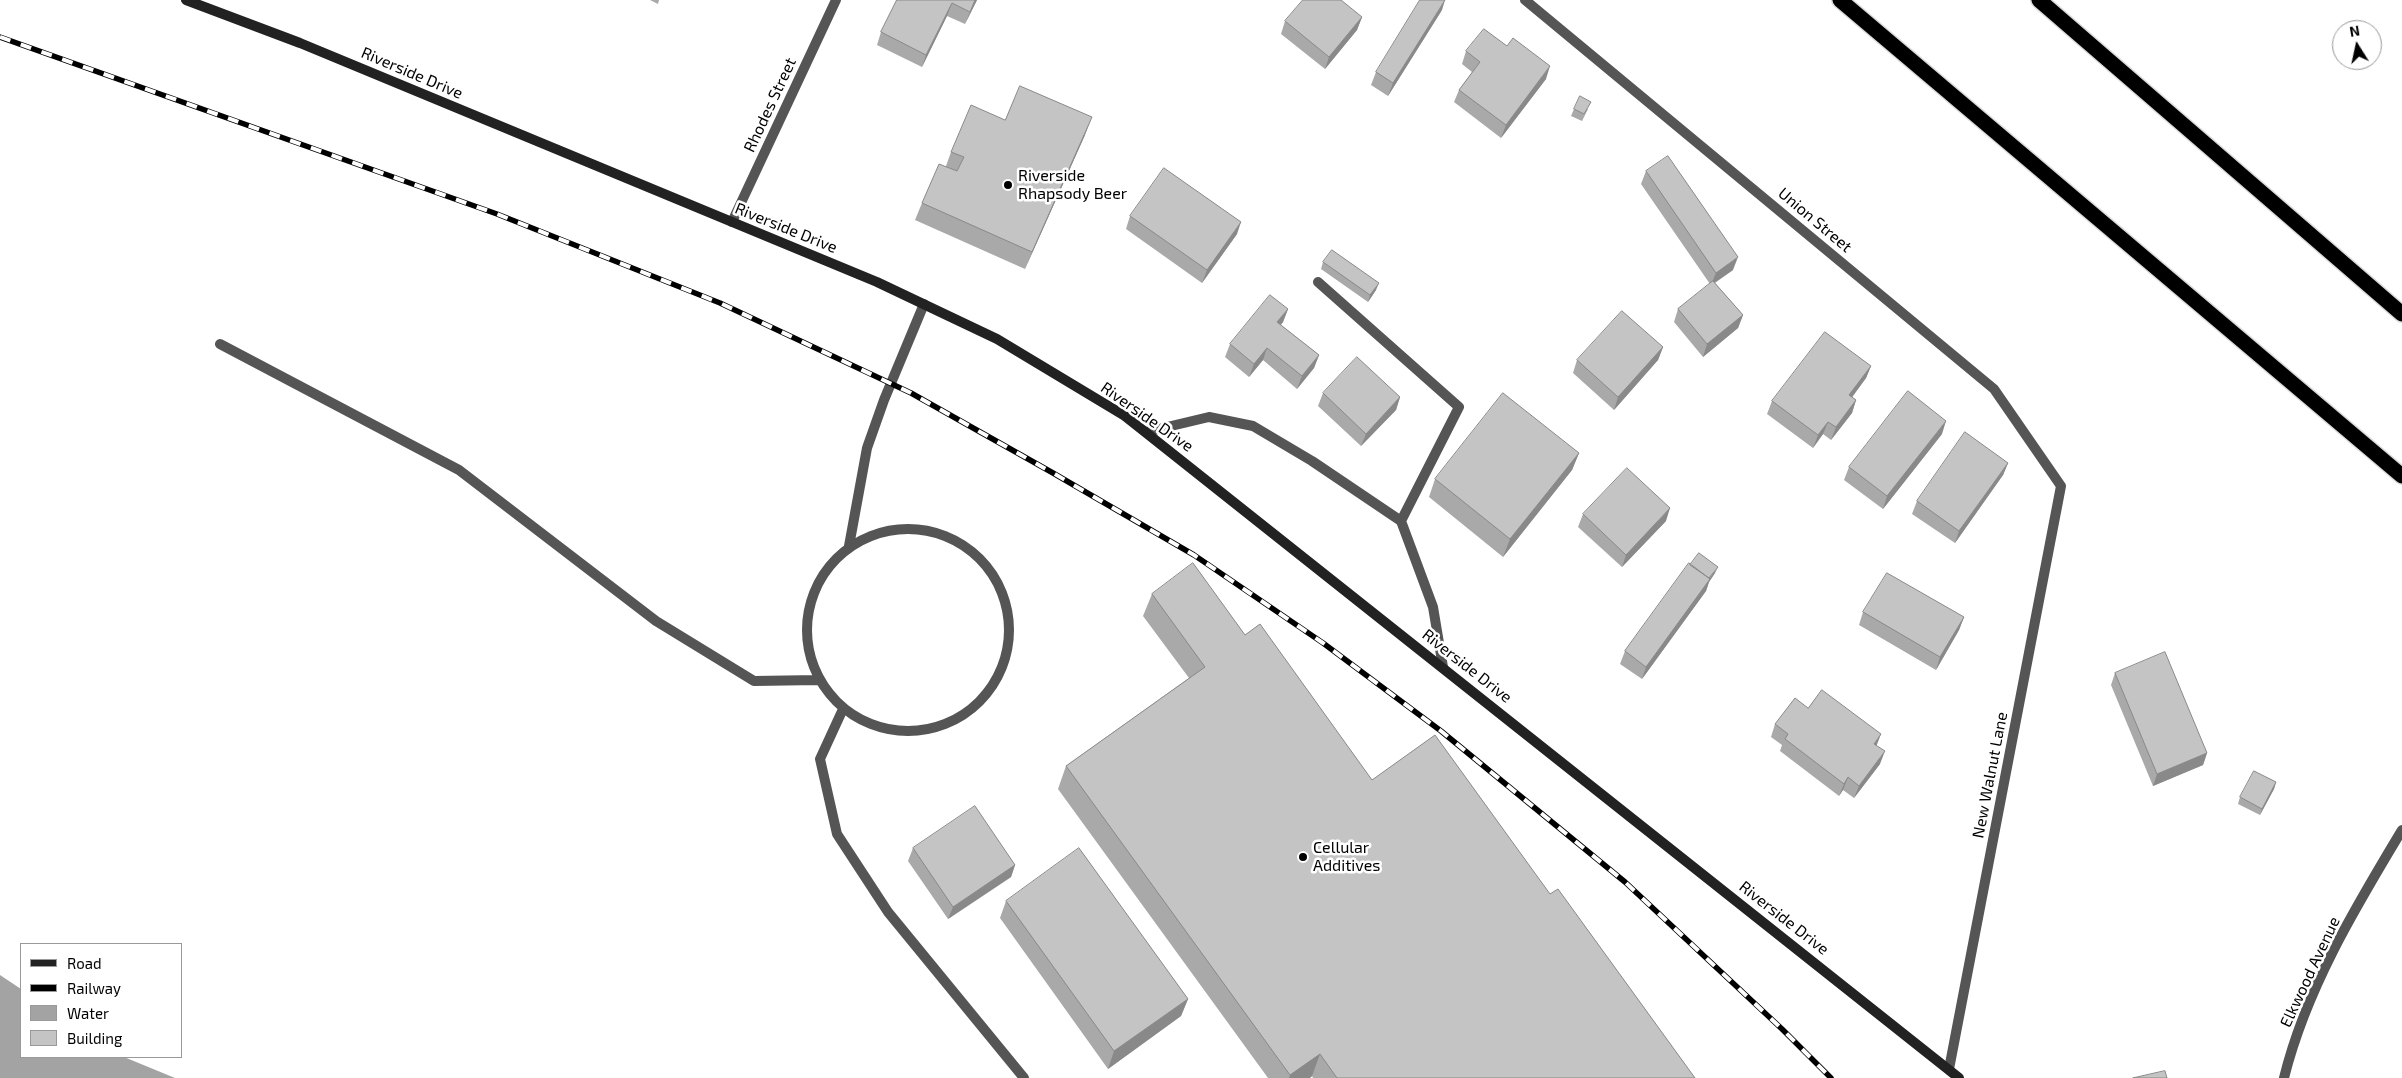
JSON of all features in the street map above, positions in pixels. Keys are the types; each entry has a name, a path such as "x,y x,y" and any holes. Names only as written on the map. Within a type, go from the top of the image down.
{"highway":[{"path":"1840,0 2402,476"},
{"path":"2039,0 2402,314"}],"main road":[{"name":"Riverside Drive","path":"186,0 300,43 877,282 998,339 1125,416 1959,1078"}],"street":[{"name":"Rhodes Street","path":"732,222 836,0"},
{"name":"Union Street","path":"1525,0 1994,389 2061,486"},
{"path":"1318,282 1459,407 1401,521"},
{"path":"849,546 867,448 884,400 924,304"},
{"path":"220,344 459,470 656,621 754,681 818,680"},
{"path":"1146,432 1210,417 1253,426 1312,461 1401,521 1433,607 1443,667"},
{"name":"New Walnut Lane","path":"1949,1069 2061,486"},
{"path":"921,528 957,540 986,564 1005,597 1010,634 1001,670 981,701 950,723 913,732 876,727 843,709 818,680 806,645 808,607 822,573 849,546 884,531 921,528"},
{"path":"843,709 820,759 838,834 888,912 1024,1078"},
{"name":"Elkwood Avenue","path":"2284,1078 2291,1048 2334,948 2402,830"}],"water":[{"path":"0,975 20,988 20,1058 126,1058 175,1078 0,1078"}],"building":[{"path":"897,0 975,0 970,12 952,3 926,55 881,32"},
{"path":"1303,0 1341,0 1362,17 1329,57 1285,21"},
{"path":"1420,0 1445,0 1393,83 1376,72"},
{"path":"1484,29 1507,46 1513,38 1550,66 1506,125 1459,90 1480,62 1466,51"},
{"name":"Riverside Rhapsody Beer","path":"1020,86 1092,117 1032,252 922,203 939,164 957,171 964,157 951,152 971,105 1005,120"},
{"path":"1580,96 1591,102 1584,114 1574,109"},
{"path":"1668,156 1738,257 1716,273 1646,171"},
{"path":"1164,168 1241,222 1207,270 1130,216"},
{"path":"1332,250 1379,283 1370,295 1323,262"},
{"path":"1713,281 1743,315 1707,344 1678,309"},
{"path":"1270,295 1288,309 1277,322 1319,355 1302,376 1267,348 1254,364 1230,344"},
{"path":"1622,311 1663,347 1618,397 1577,360"},
{"path":"1825,332 1871,366 1849,395 1856,400 1836,427 1828,422 1818,435 1772,401"},
{"path":"1357,357 1400,397 1366,434 1323,393"},
{"path":"1908,391 1946,421 1887,496 1849,467"},
{"path":"1503,393 1579,453 1510,539 1435,479"},
{"path":"1965,432 2008,463 1959,531 1917,501"},
{"path":"1627,468 1670,508 1626,555 1583,514"},
{"path":"1699,553 1718,567 1709,578 1690,565"},
{"name":"Cellular Additives","path":"1193,563 1245,635 1260,624 1372,780 1435,735 1550,894 1558,889 1695,1078 1337,1078 1320,1054 1290,1075 1066,766 1205,667 1152,594"},
{"path":"1689,563 1710,579 1646,667 1625,651"},
{"path":"1887,573 1964,617 1940,657 1863,612"},
{"path":"2165,652 2207,753 2157,774 2115,673"},
{"path":"1822,690 1881,734 1874,744 1885,751 1859,786 1848,777 1844,784 1785,739 1788,734 1775,724 1795,698 1808,708"},
{"path":"2254,771 2276,782 2262,809 2240,797"},
{"path":"975,806 1015,865 953,907 913,848"},
{"path":"1079,848 1188,999 1114,1051 1006,901"},
{"path":"2165,1071 2167,1078 2133,1078"}],"railway":[{"path":"0,37 497,214 720,303 911,393 1053,473 1194,555 1323,643 1441,731 1625,882 1782,1029 1831,1078"}],"place":[{"name":"Riverside Rhapsody Beer","path":"1008,185"},
{"name":"Cellular Additives","path":"1303,857"}]}
